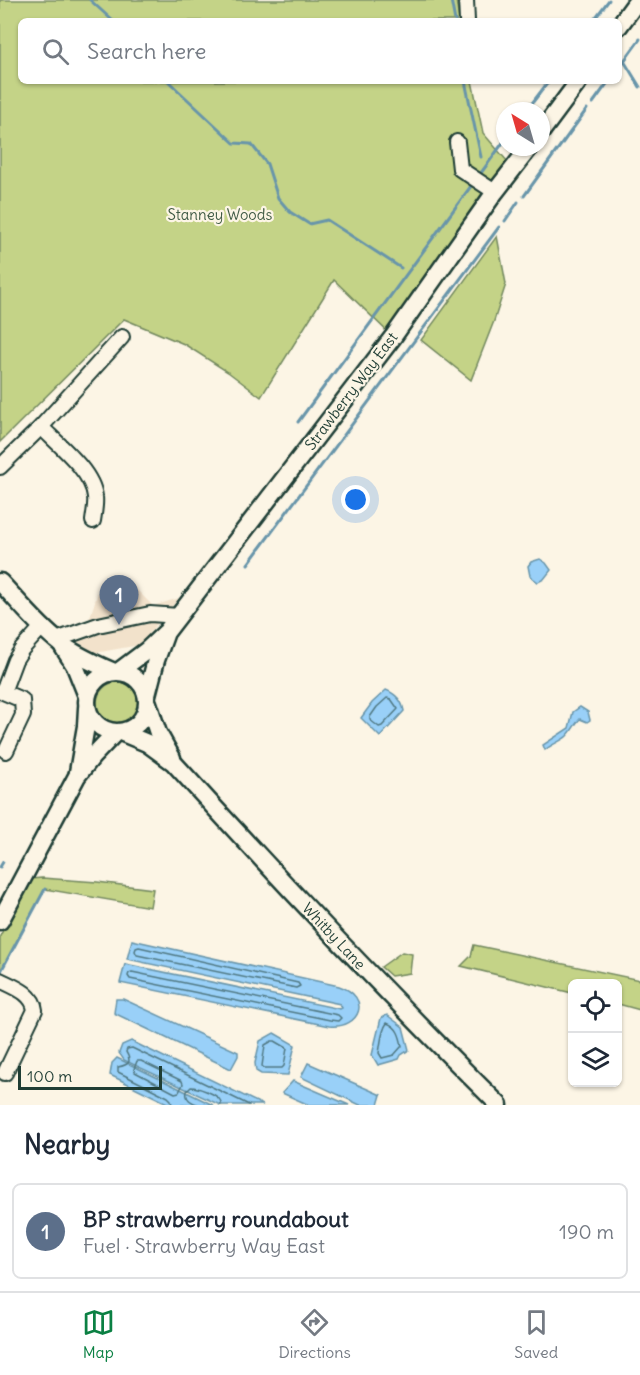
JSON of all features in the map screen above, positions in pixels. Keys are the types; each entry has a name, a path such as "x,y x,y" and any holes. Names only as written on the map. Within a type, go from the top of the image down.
{"main road":[{"path":"622,22 638,0"},
{"path":"550,120 577,84"},
{"name":"Strawberry Way East","path":"116,672 146,651 179,616 393,337 523,156"},
{"path":"0,582 59,642 88,660 136,678 143,686 147,699 146,713 141,722 133,729 119,733 105,731 97,726 90,718 75,666 59,642"},
{"name":"Strawberry Way East","path":"147,699 156,660 167,631"},
{"path":"77,776 91,687 105,674 116,672"},
{"name":"Whitby Lane","path":"147,699 158,733 174,762"},
{"path":"0,921 77,776 92,757 119,733"},
{"name":"Whitby Lane","path":"119,733 147,743 174,762 352,956 499,1105"}],"street":[{"path":"466,0 468,18"},
{"path":"457,142 460,169 495,192"},
{"path":"0,467 41,427 122,337"},
{"path":"41,427 75,460 92,486 95,497 93,520"},
{"path":"59,642 98,625 150,614 179,616"},
{"path":"8,752 23,715 22,700 3,692 15,660 42,627"},
{"path":"0,980 29,996 35,1003 35,1010 4,1073"}],"shaded area":[{"path":"126,579 153,606 179,598 139,645 95,653 58,630 89,620 98,592"}],"green space":[{"name":"Stanney Woods","path":"0,0 456,0 459,18 18,18 18,84 473,84 483,133 496,148 496,156 503,156 514,169 393,337 334,280 261,397 228,372 184,344 124,319 0,442"},
{"path":"497,236 506,284 471,380 421,340"},
{"path":"118,682 126,683 133,688 138,695 138,711 133,718 126,723 118,724 110,723 103,718 98,711 97,703 98,695 103,688 110,683"},
{"path":"42,878 153,889 150,907 45,889 0,973 0,936 31,879"},
{"path":"474,945 640,980 640,1010 622,1005 622,979 568,979 568,992 461,966 471,956"},
{"path":"402,952 412,954 410,973 391,976 381,967"}],"water":[{"path":"540,559 551,570 544,579 538,582 530,576 528,566 531,562"},
{"path":"386,690 398,698 404,711 380,737 361,718"},
{"path":"580,707 588,712 590,720 587,722 580,719 567,736 545,750 543,745 569,728 573,712"},
{"path":"132,940 339,986 356,997 359,1004 358,1011 349,1023 329,1026 120,983 125,964 342,1008 340,1004 127,959"},
{"path":"116,999 123,999 238,1052 238,1056 231,1069 114,1013"},
{"path":"387,1015 403,1027 409,1050 399,1059 378,1065 372,1055 381,1018"},
{"path":"274,1033 295,1045 288,1075 261,1074 256,1071 255,1063 260,1041"},
{"path":"131,1041 263,1105 220,1105 124,1060 119,1053 122,1045"},
{"path":"117,1058 213,1105 171,1105 110,1075 112,1063"},
{"path":"308,1063 381,1095 378,1105 360,1105 301,1077"},
{"path":"293,1081 349,1105 309,1105 282,1093"}],"waterway":[{"path":"90,0 110,18"},
{"path":"451,0 454,18"},
{"path":"595,18 609,0"},
{"path":"624,61 640,39"},
{"path":"622,63 624,61 640,87"},
{"path":"171,84 234,143 251,144 267,164 278,198 290,212 309,224 327,220 401,268"},
{"path":"466,84 481,157"},
{"path":"533,102 547,84"},
{"path":"593,103 607,84"},
{"path":"524,196 587,109"},
{"path":"478,177 496,152"},
{"path":"298,422 474,182"},
{"path":"505,221 518,202"},
{"path":"248,564 499,227"},
{"path":"0,867 3,862"},
{"path":"0,973 45,889"}],"place":[{"name":"BP strawberry roundabout","path":"119,625"}]}
